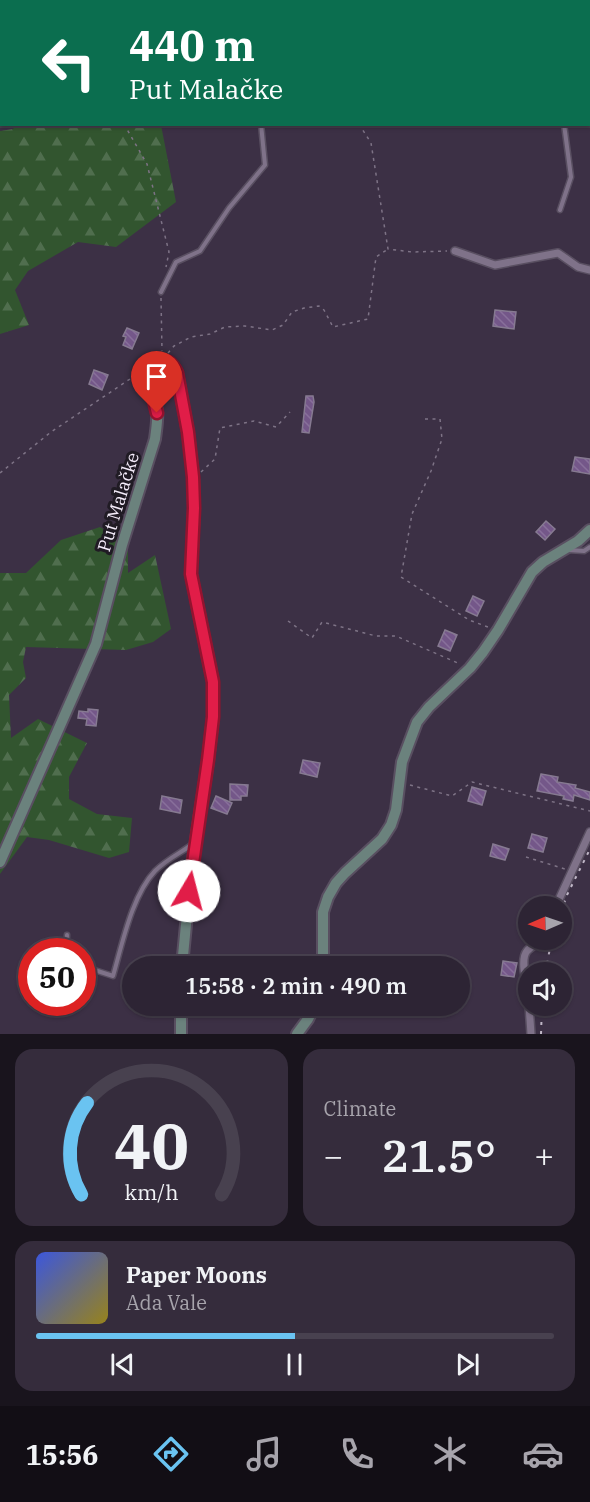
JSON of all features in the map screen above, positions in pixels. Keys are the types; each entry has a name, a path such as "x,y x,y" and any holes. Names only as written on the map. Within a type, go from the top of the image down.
{"main road":[{"path":"157,362 167,361 173,365 177,373 188,432 194,508 191,574 213,682 213,717 183,956"},
{"name":"Put Malačke","path":"0,862 96,644 157,427 157,413 150,377 150,369 157,362"},
{"path":"323,956 323,912 328,897 336,883 370,851 391,825 396,810 402,762 417,722 429,707 470,668 498,630 532,572 543,562 578,541 590,530"},
{"path":"181,1016 181,1034"},
{"path":"297,1034 310,1016"}],"street":[{"path":"455,251 495,265 558,253 578,267 590,270"},
{"path":"560,896 590,832"},
{"path":"530,1016 531,1034"}],"lane":[{"path":"161,292 176,262 200,251 229,208 265,165 261,126"},
{"path":"560,210 571,177 564,126"},
{"path":"565,549 584,551 590,547"},
{"path":"96,971 113,976 138,897 152,874 163,863 196,842"}],"path":[{"path":"125,126 147,164 170,252 165,272"},
{"path":"360,126 371,143 388,249"},
{"path":"0,473 51,432 157,362 174,346 191,337 210,334 225,327 245,326 272,330 283,325 292,312 319,306 324,310 333,327 368,319 376,257 388,249 412,252 455,251"},
{"path":"157,362 161,292"},
{"path":"193,477 215,459 220,428 254,421 276,427 290,412"},
{"path":"425,419 440,419 441,439 431,471 412,514 401,577 469,620 498,630"},
{"path":"288,621 312,638 322,622 376,636 396,636 470,668"},
{"path":"400,783 452,796 472,783 590,811"},
{"path":"526,857 572,870"}],"green space":[{"path":"15,126 161,126 176,202 116,247 78,242 28,271 15,290 29,325 0,334 0,131 13,129"},
{"path":"100,527 128,545 128,573 155,555 171,629 153,642 126,650 26,647 23,662 26,678 9,695 11,738 38,719 87,743 69,777 69,799 97,814 132,818 129,852 109,858 49,840 27,837 0,874 0,573 26,573 61,540"}],"building":[{"path":"495,310 516,312 514,329 493,326"},
{"path":"127,328 139,333 132,349 123,345 126,337 123,336"},
{"path":"94,370 108,375 102,390 89,384"},
{"path":"306,396 313,396 314,402 309,433 302,432"},
{"path":"575,457 590,459 590,474 572,471"},
{"path":"546,521 555,529 545,540 536,532"},
{"path":"473,596 484,601 477,616 466,611"},
{"path":"445,630 457,635 450,651 438,646"},
{"path":"88,709 98,710 96,726 86,725 87,719 78,718 79,711 88,712"},
{"path":"303,760 320,763 317,777 300,773"},
{"path":"541,774 558,777 557,782 576,785 575,788 590,792 590,800 574,795 573,801 563,799 564,796 537,791"},
{"path":"230,784 248,785 247,796 241,796 241,800 230,800"},
{"path":"472,787 486,791 482,805 468,801"},
{"path":"162,796 182,800 180,813 160,809"},
{"path":"216,796 232,803 227,814 211,808"},
{"path":"532,834 547,838 543,852 528,848"},
{"path":"493,844 509,849 505,860 490,856"},
{"path":"503,961 517,963 514,977 501,975"}],"railway":[{"path":"567,896 590,849"},
{"path":"547,962 550,950"},
{"path":"541,1034 542,1016"}],"route":[{"path":"157,413 150,369 157,361 162,360 173,365 177,373 188,432 194,508 191,574 213,682 213,717 189,891"}]}
